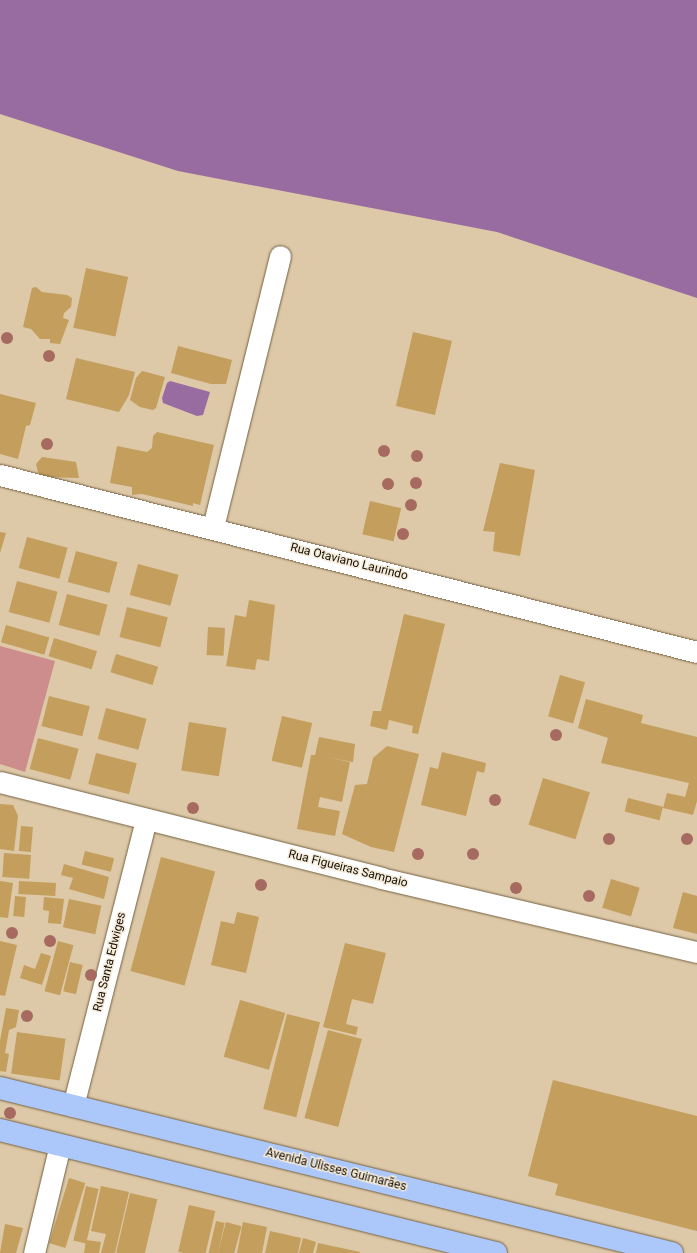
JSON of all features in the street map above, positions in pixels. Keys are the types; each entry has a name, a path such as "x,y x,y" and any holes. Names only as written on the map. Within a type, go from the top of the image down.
{"main road":[{"name":"Avenida Ulisses Guimarães","path":"0,1088 672,1253"},
{"path":"0,1130 496,1253"}],"street":[{"path":"213,527 280,256"},
{"name":"Rua Otaviano Laurindo","path":"0,474 213,527 697,652"},
{"name":"Rua Figueiras Sampaio","path":"0,782 146,819 697,952"},
{"name":"Rua Santa Edwiges","path":"73,1106 146,819"},
{"path":"34,1253 60,1145"}],"shaded area":[{"path":"0,0 697,0 697,298 497,232 178,171 0,114"},
{"path":"170,381 210,392 203,415 197,416 163,403 162,398 167,383"},
{"path":"0,646 55,661 25,772 0,764"}],"building":[{"path":"86,268 128,277 115,337 73,328"},
{"path":"36,287 42,292 67,295 72,298 71,307 64,313 63,318 69,320 60,344 50,343 50,339 40,339 31,329 23,327 32,288"},
{"path":"413,332 452,341 435,415 396,406"},
{"path":"178,346 232,360 226,384 211,384 171,373"},
{"path":"76,358 135,372 129,395 119,412 66,399"},
{"path":"142,371 165,377 156,408 153,410 140,407 130,400 136,378"},
{"path":"0,394 36,403 30,425 26,426 18,459 0,454"},
{"path":"157,432 214,445 200,505 193,503 193,506 142,494 132,495 132,487 110,483 117,446 147,452 152,448 153,436"},
{"path":"42,457 76,462 79,478 42,477 38,472 36,464"},
{"path":"500,463 535,470 520,556 493,551 495,532 483,531"},
{"path":"370,501 401,508 394,541 362,534"},
{"path":"0,532 6,533 0,553"},
{"path":"27,537 68,548 59,579 19,568"},
{"path":"76,551 118,562 109,593 68,582"},
{"path":"138,564 179,575 170,606 130,595"},
{"path":"17,581 58,592 49,623 9,612"},
{"path":"67,594 108,605 99,636 59,625"},
{"path":"249,600 275,605 269,661 257,659 255,670 226,666 235,615 246,617"},
{"path":"127,607 168,617 160,647 120,637"},
{"path":"404,614 445,624 418,734 412,733 413,726 389,720 387,730 370,726 373,711 381,711"},
{"path":"6,625 49,637 44,655 1,642"},
{"path":"208,627 225,628 224,656 207,655"},
{"path":"54,638 97,651 91,669 48,656"},
{"path":"116,654 158,667 153,685 110,672"},
{"path":"560,675 585,682 573,724 548,716"},
{"path":"49,696 90,706 82,736 42,726"},
{"path":"586,699 643,715 641,723 697,737 697,801 693,815 663,808 667,793 685,797 689,783 601,763 608,738 578,728"},
{"path":"106,708 147,719 138,750 98,739"},
{"path":"282,716 312,723 302,768 272,761"},
{"path":"189,722 227,728 219,776 181,770"},
{"path":"319,737 355,744 353,762 325,757 350,762 342,802 320,797 318,807 340,811 335,836 297,829 311,755 315,755"},
{"path":"38,738 79,749 70,780 30,769"},
{"path":"387,746 419,754 394,852 371,847 342,834 355,785 367,784 373,758"},
{"path":"442,752 486,763 484,773 477,771 466,816 421,805 430,767 438,769"},
{"path":"96,753 137,763 129,794 88,784"},
{"path":"543,778 590,792 576,839 529,825"},
{"path":"628,798 663,807 660,820 625,812"},
{"path":"0,804 13,805 18,816 14,851 0,849"},
{"path":"21,826 33,827 31,852 19,851"},
{"path":"85,851 114,858 111,872 82,865"},
{"path":"4,853 31,855 29,879 2,877"},
{"path":"161,857 215,871 185,985 130,971"},
{"path":"64,864 109,877 104,899 69,889 73,878 61,875"},
{"path":"611,879 640,888 631,916 602,908"},
{"path":"0,881 13,883 8,918 0,917"},
{"path":"19,881 56,883 55,896 18,894"},
{"path":"683,892 697,896 697,934 673,928"},
{"path":"15,896 26,897 24,917 13,916"},
{"path":"44,897 64,899 61,924 48,923 49,911 43,910"},
{"path":"69,899 101,906 95,934 63,927"},
{"path":"237,912 259,917 246,973 211,965 221,921 234,924"},
{"path":"0,941 17,945 5,996 0,995"},
{"path":"58,941 73,945 60,995 45,991"},
{"path":"345,943 386,953 373,1004 352,999 346,1024 358,1027 356,1035 323,1027"},
{"path":"41,953 51,956 42,985 20,978 24,965 35,969"},
{"path":"70,962 83,965 76,994 63,991"},
{"path":"240,1000 285,1013 269,1070 224,1057"},
{"path":"6,1008 19,1010 16,1027 9,1030 5,1053 9,1054 6,1072 0,1071 0,1041"},
{"path":"287,1014 320,1022 296,1117 263,1109"},
{"path":"328,1030 362,1039 338,1127 304,1118"},
{"path":"17,1032 66,1039 60,1080 11,1074"},
{"path":"553,1080 697,1116 697,1231 555,1195 558,1184 528,1176"},
{"path":"69,1178 85,1183 65,1248 49,1243"},
{"path":"86,1186 99,1189 86,1243 73,1241"},
{"path":"101,1186 129,1192 115,1253 101,1253 106,1234 91,1231"},
{"path":"130,1193 157,1199 145,1253 116,1252"},
{"path":"189,1205 215,1211 206,1253 178,1252"},
{"path":"216,1221 225,1223 218,1253 209,1253"},
{"path":"226,1222 241,1226 234,1253 218,1253"},
{"path":"243,1222 267,1227 262,1253 237,1253"},
{"path":"5,1224 23,1228 16,1253 0,1253"},
{"path":"270,1231 301,1238 298,1253 265,1253"},
{"path":"303,1238 316,1242 313,1253 299,1253"},
{"path":"86,1240 101,1242 99,1253 84,1253"},
{"path":"318,1243 360,1252 360,1253 316,1253"}]}
